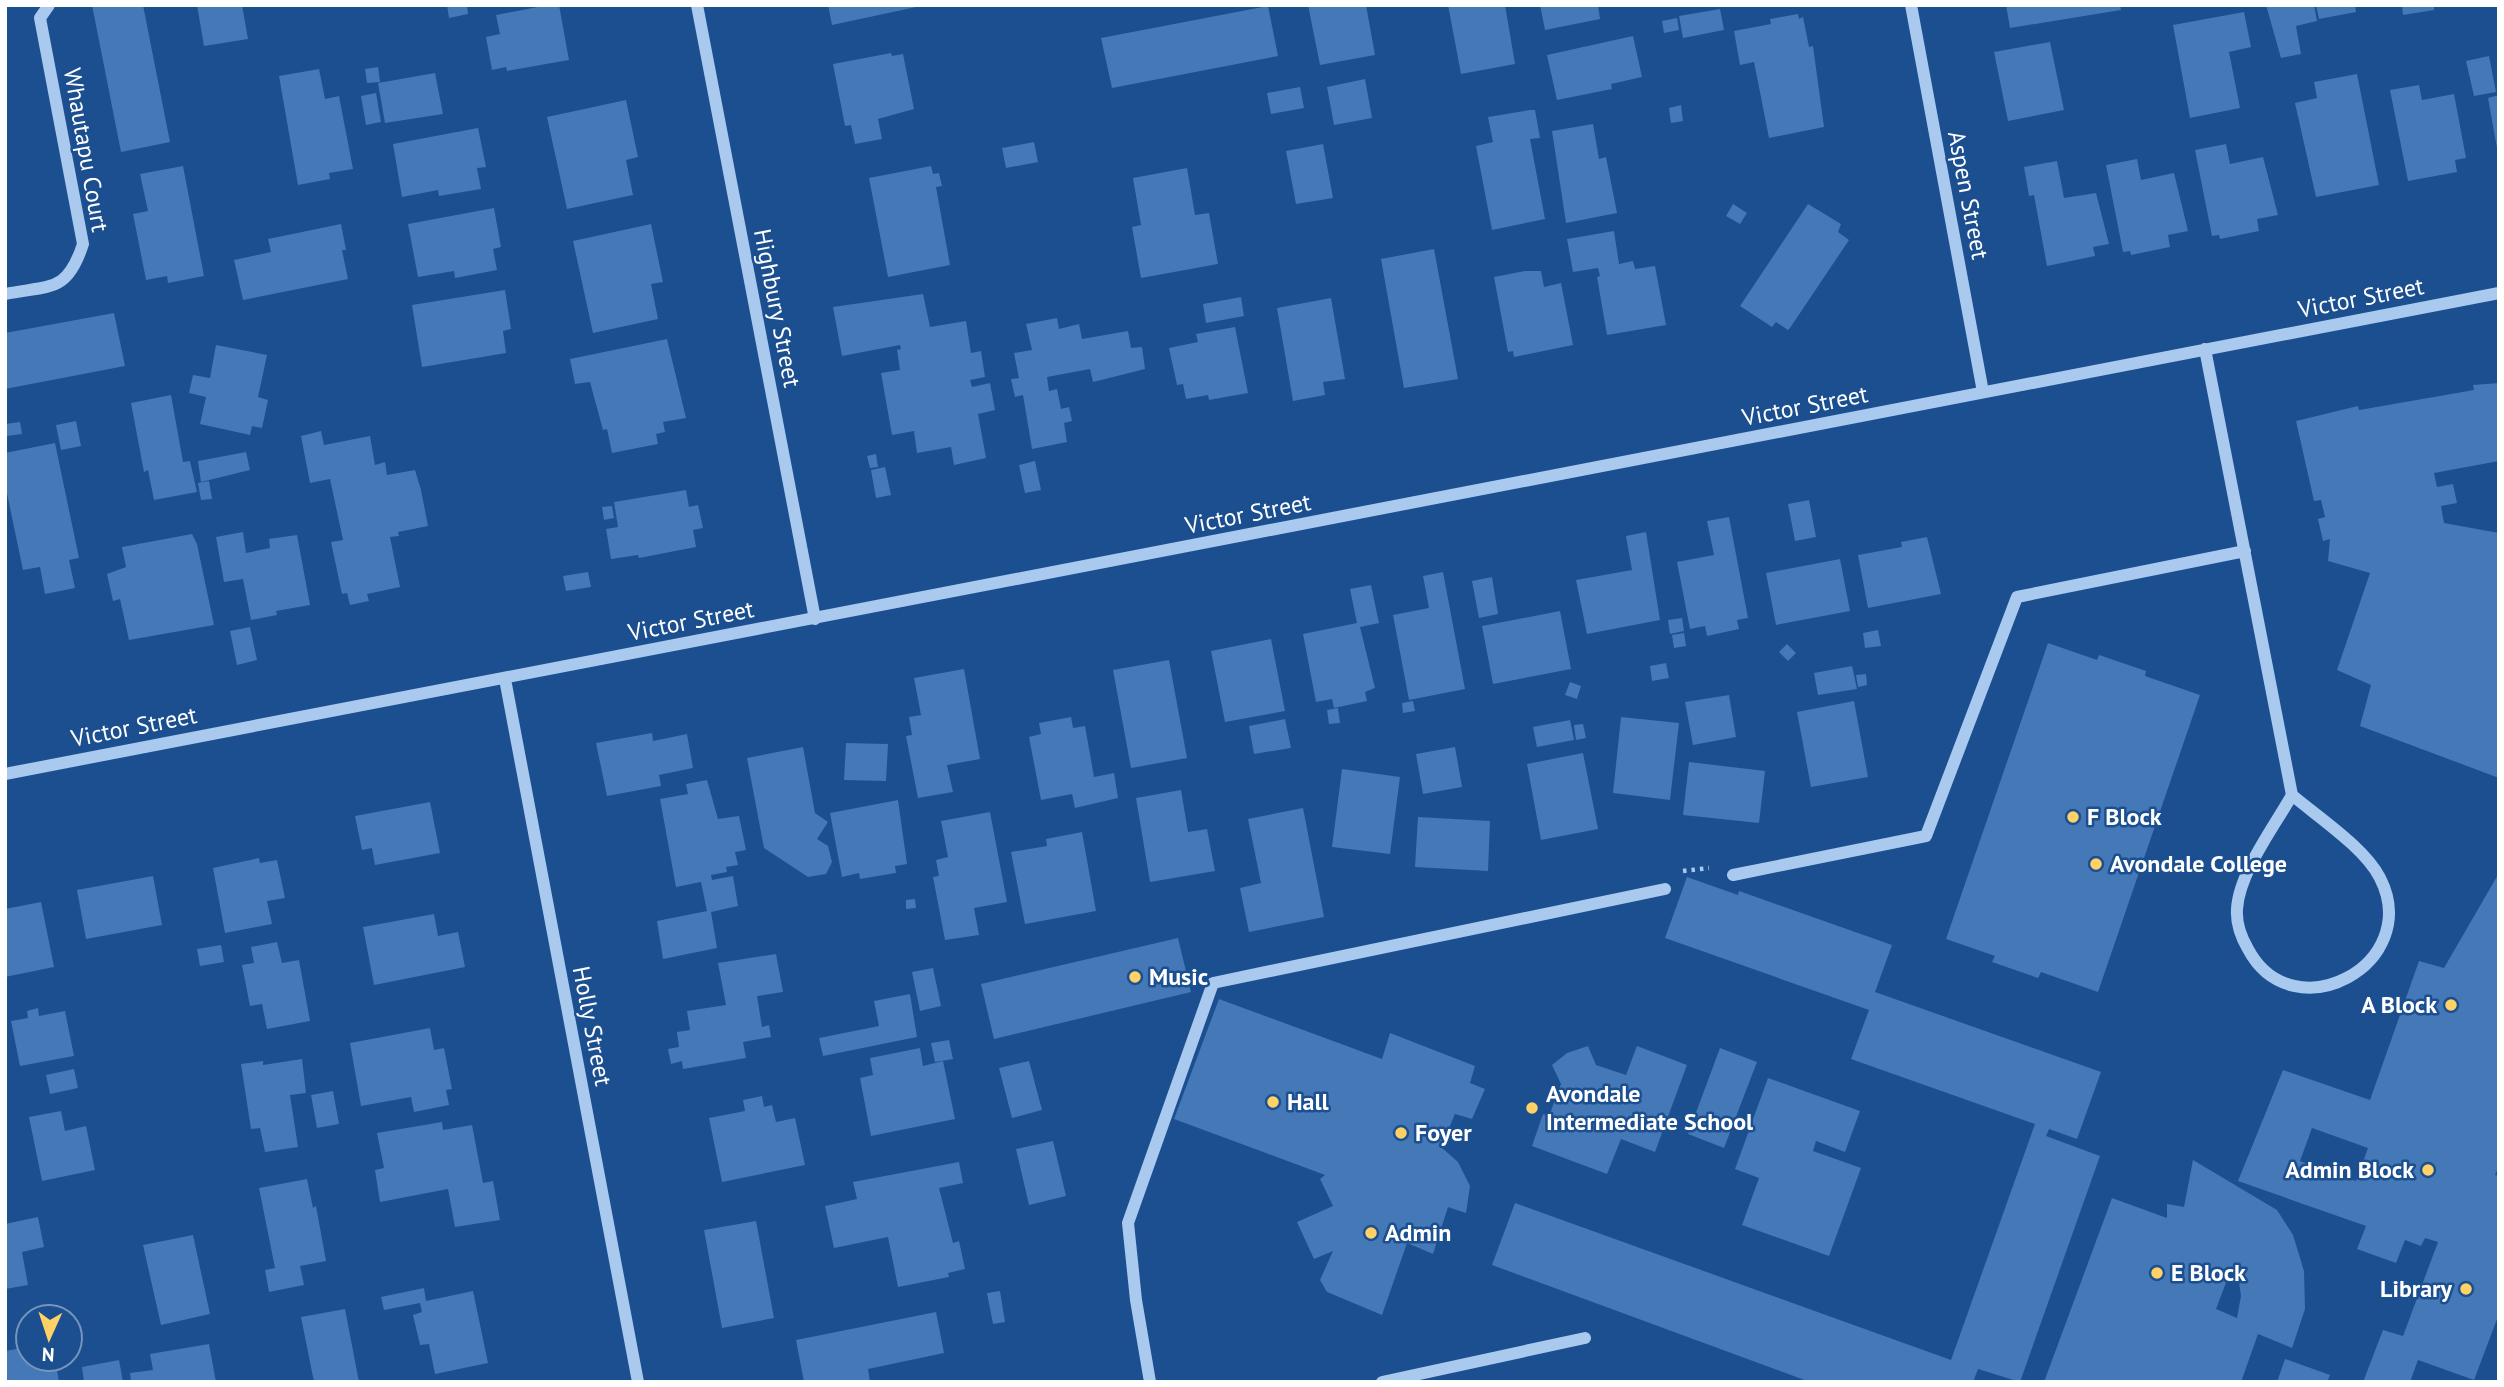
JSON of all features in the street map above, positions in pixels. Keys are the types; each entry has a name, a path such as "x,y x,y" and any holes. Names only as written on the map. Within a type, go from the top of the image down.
{"street":[{"name":"Whautapu Court","path":"5,294 65,282 75,270 83,244 40,18 49,5"},
{"name":"Highbury Street","path":"697,5 815,619"},
{"name":"Aspen Street","path":"1911,5 1983,392"},
{"name":"Victor Street","path":"5,774 2499,293"},
{"path":"2205,349 2292,795 2367,859 2381,878 2388,901 2388,925 2373,957 2365,967 2346,980 2323,987 2297,986 2273,977 2253,960 2241,936 2236,911 2242,885 2292,795"},
{"path":"1733,875 1926,836 2017,597 2245,551"},
{"name":"Holly Street","path":"505,679 638,1382"},
{"path":"1150,1382 1136,1300 1128,1223 1213,983 1665,890"},
{"path":"1382,1382 1585,1338"}],"path":[{"path":"1665,890 1686,871 1706,867 1733,875"}],"building":[{"path":"92,5 143,5 170,142 121,152"},
{"path":"197,5 242,5 248,39 204,46"},
{"path":"447,5 467,5 468,14 449,18"},
{"path":"559,5 569,60 507,71 506,67 492,70 486,37 500,34 496,15"},
{"path":"828,5 921,5 921,6 832,25"},
{"path":"1308,5 1366,5 1375,55 1320,65"},
{"path":"1448,5 1505,5 1515,64 1461,74"},
{"path":"1540,5 1598,5 1600,19 1545,30"},
{"path":"2006,5 2120,5 2121,10 2010,28"},
{"path":"2266,5 2314,5 2317,21 2296,26 2301,54 2281,58"},
{"path":"2316,5 2355,5 2356,12 2319,19"},
{"path":"2402,5 2434,5 2434,10 2403,15"},
{"path":"1268,6 1278,56 1112,88 1101,38"},
{"path":"1720,9 1724,30 1683,38 1679,16"},
{"path":"2244,12 2251,47 2229,52 2240,108 2190,118 2173,25"},
{"path":"1798,14 1799,19 1803,17 1809,47 1813,46 1824,127 1769,138 1754,62 1740,65 1734,31 1771,24 1770,19"},
{"path":"1677,18 1679,30 1664,33 1662,21"},
{"path":"1633,36 1642,77 1611,84 1612,89 1557,100 1547,55"},
{"path":"2050,42 2064,110 2008,121 1994,52"},
{"path":"891,53 892,56 903,54 914,109 878,119 882,139 855,144 851,125 845,126 833,64"},
{"path":"2489,56 2496,92 2474,96 2466,61"},
{"path":"378,67 380,82 367,83 365,69"},
{"path":"319,69 325,99 339,96 353,169 329,173 330,179 298,185 279,76"},
{"path":"435,73 443,114 385,123 378,83"},
{"path":"2357,74 2379,185 2316,197 2295,103 2317,98 2314,82"},
{"path":"1365,79 1372,118 1334,125 1327,87"},
{"path":"2419,85 2422,100 2454,94 2466,158 2455,160 2457,172 2408,181 2390,90"},
{"path":"1300,87 1304,108 1271,114 1267,93"},
{"path":"376,93 381,122 366,125 361,96"},
{"path":"2499,95 2499,148 2497,148 2488,98"},
{"path":"626,100 638,157 626,160 633,195 567,209 547,117"},
{"path":"1681,105 1683,121 1671,123 1669,108"},
{"path":"1535,110 1540,138 1530,139 1545,219 1492,230 1476,146 1493,142 1488,117"},
{"path":"1593,124 1599,159 1606,157 1617,213 1566,223 1552,131"},
{"path":"478,128 486,167 477,168 481,189 439,196 438,190 402,197 393,144"},
{"path":"1034,142 1038,162 1006,168 1002,148"},
{"path":"1323,144 1333,198 1296,204 1286,151"},
{"path":"2226,144 2230,164 2263,157 2278,215 2257,219 2259,231 2220,239 2219,235 2212,236 2195,150"},
{"path":"2137,159 2141,180 2174,173 2188,231 2168,235 2170,247 2131,255 2130,251 2123,252 2106,165"},
{"path":"2057,161 2064,198 2096,193 2109,244 2093,247 2095,256 2047,266 2034,195 2029,196 2024,167"},
{"path":"183,166 204,276 168,283 167,276 146,280 133,214 148,211 140,174"},
{"path":"931,166 933,174 939,173 942,186 936,187 950,265 888,277 869,178"},
{"path":"1187,168 1195,215 1209,213 1218,264 1141,278 1132,227 1141,225 1133,178"},
{"path":"1733,204 1747,213 1740,224 1726,216"},
{"path":"1808,204 1841,224 1838,232 1849,240 1790,328 1788,330 1776,322 1772,327 1740,306"},
{"path":"494,208 501,247 493,249 497,270 455,278 454,271 418,277 408,224"},
{"path":"341,224 346,250 342,250 348,279 243,300 234,260 271,252 268,239"},
{"path":"651,224 663,282 651,284 658,319 593,333 573,241"},
{"path":"1614,231 1619,264 1633,261 1635,269 1655,266 1666,325 1607,335 1597,277 1600,276 1598,268 1573,272 1567,239"},
{"path":"1434,249 1458,379 1404,388 1381,259"},
{"path":"1541,271 1544,287 1561,283 1573,345 1514,357 1513,351 1508,352 1494,277"},
{"path":"505,290 511,329 503,331 506,353 422,367 412,305"},
{"path":"923,294 930,327 966,321 971,353 981,351 985,377 970,380 972,387 990,383 995,410 978,414 986,458 954,465 951,447 917,453 914,431 892,435 881,373 900,370 897,350 901,349 900,345 842,356 833,307"},
{"path":"1241,297 1244,316 1206,323 1203,304"},
{"path":"1331,298 1345,379 1323,382 1325,395 1293,401 1277,308"},
{"path":"114,313 125,366 5,389 5,333"},
{"path":"1057,318 1059,329 1079,324 1082,339 1128,331 1131,348 1142,347 1145,369 1093,382 1090,369 1047,377 1049,391 1057,389 1061,409 1069,407 1072,421 1064,423 1067,442 1032,449 1023,395 1015,397 1011,379 1019,378 1014,353 1032,350 1026,324"},
{"path":"1235,327 1248,393 1209,400 1208,395 1186,399 1183,384 1177,385 1169,348 1198,342 1196,334"},
{"path":"667,339 686,418 663,422 665,432 656,434 658,444 612,453 607,429 603,430 590,382 575,384 570,359"},
{"path":"216,345 267,355 258,397 268,400 262,428 252,426 250,435 200,424 206,397 189,393 193,375 210,378"},
{"path":"2499,383 2499,461 2434,473 2437,487 2453,484 2457,503 2441,506 2444,523 2499,533 2499,778 2360,726 2371,685 2337,670 2370,573 2328,561 2330,539 2323,541 2318,519 2325,517 2321,500 2314,501 2296,421 2358,406 2359,410 2474,390 2473,385"},
{"path":"171,395 183,462 190,461 197,492 154,500 148,470 144,472 131,403"},
{"path":"76,421 81,446 61,450 56,425"},
{"path":"20,422 22,434 7,436 5,424"},
{"path":"321,431 324,445 370,436 375,465 385,462 387,475 415,470 421,490 428,526 398,532 399,536 390,537 400,587 367,594 369,601 350,605 347,593 342,594 331,542 343,540 330,479 310,483 301,436"},
{"path":"55,443 79,558 69,560 75,588 45,594 40,567 23,570 5,484 5,453"},
{"path":"246,452 250,470 201,482 198,461"},
{"path":"876,454 878,467 870,468 867,456"},
{"path":"1035,461 1041,490 1025,493 1019,465"},
{"path":"885,467 891,495 876,498 871,470"},
{"path":"209,481 212,499 201,500 198,483"},
{"path":"686,490 689,507 698,505 703,528 693,530 696,547 639,558 638,555 611,559 606,529 618,527 614,502"},
{"path":"1809,500 1816,537 1795,541 1788,504"},
{"path":"612,506 614,518 604,520 602,507"},
{"path":"1729,517 1748,618 1737,620 1739,629 1707,636 1705,626 1690,629 1677,562 1714,555 1707,521"},
{"path":"243,532 246,553 270,548 269,539 297,535 310,605 276,611 277,615 251,620 243,579 224,582 216,537"},
{"path":"1646,532 1660,620 1587,634 1576,580 1632,570 1626,536"},
{"path":"192,534 197,544 214,625 129,640 120,599 113,601 107,574 126,567 122,547"},
{"path":"1927,537 1941,594 1868,608 1858,555 1902,547 1901,542"},
{"path":"1840,559 1850,611 1776,625 1766,573"},
{"path":"588,572 591,587 566,591 563,576"},
{"path":"1443,572 1465,689 1409,700 1393,615 1429,608 1423,576"},
{"path":"1492,577 1498,614 1479,618 1472,581"},
{"path":"1371,585 1379,623 1360,627 1375,688 1365,692 1367,701 1334,708 1332,699 1316,702 1303,634 1357,623 1350,589"},
{"path":"1560,611 1571,669 1493,684 1482,626"},
{"path":"1682,618 1684,631 1670,634 1668,620"},
{"path":"250,627 257,660 237,665 230,631"},
{"path":"1878,630 1881,646 1865,648 1863,633"},
{"path":"1684,633 1686,646 1674,648 1672,635"},
{"path":"1271,639 1285,711 1225,722 1211,651"},
{"name":"F Block","path":"2048,643 2097,660 2099,655 2146,671 2145,676 2200,695 2098,992 2041,972 2038,978 1992,962 1995,956 1946,939"},
{"path":"1787,644 1796,653 1788,661 1779,652"},
{"path":"1169,660 1187,758 1131,768 1113,670"},
{"path":"1666,663 1669,678 1652,681 1650,666"},
{"path":"1852,666 1857,689 1818,695 1814,673"},
{"path":"964,669 980,759 947,765 953,792 918,798 906,736 912,735 909,717 921,715 914,678"},
{"path":"1866,674 1867,685 1858,687 1856,675"},
{"path":"1570,682 1581,686 1577,699 1565,695"},
{"path":"1729,695 1736,737 1693,745 1685,702"},
{"path":"1413,701 1415,711 1403,713 1402,703"},
{"path":"1854,701 1868,777 1811,787 1797,712"},
{"path":"1338,708 1340,723 1329,724 1327,710"},
{"path":"1071,717 1073,728 1085,726 1094,777 1114,773 1118,798 1075,808 1072,794 1041,800 1029,737 1041,734 1039,723"},
{"path":"1621,717 1679,723 1670,800 1613,793"},
{"path":"1285,719 1291,748 1254,754 1249,726"},
{"path":"1570,720 1574,740 1537,747 1533,727"},
{"path":"1583,724 1586,738 1576,740 1574,725"},
{"path":"652,733 653,741 687,734 693,768 659,775 661,786 607,796 596,743"},
{"path":"846,743 888,744 886,781 844,780"},
{"path":"803,747 815,813 828,822 817,839 828,846 832,862 826,874 808,877 764,848 747,758"},
{"path":"1455,747 1462,787 1423,794 1416,754"},
{"path":"1583,753 1598,829 1541,840 1527,764"},
{"path":"1689,762 1765,771 1759,823 1683,815"},
{"path":"1342,769 1400,777 1390,854 1332,847"},
{"path":"707,780 718,819 739,816 746,850 735,852 738,865 726,867 727,872 711,875 712,880 733,876 738,906 711,912 717,948 663,959 657,921 707,911 701,882 676,887 660,799 688,794 686,784"},
{"path":"1181,790 1188,832 1207,829 1215,871 1150,882 1136,798"},
{"path":"898,800 907,864 895,866 896,873 860,879 859,873 842,877 830,813"},
{"path":"430,802 440,853 375,865 372,848 362,850 355,816"},
{"path":"1303,808 1324,917 1249,932 1240,888 1261,883 1248,819"},
{"path":"990,812 1007,902 974,908 979,935 945,940 933,877 939,876 936,860 948,857 941,821"},
{"path":"1418,817 1490,821 1488,871 1415,867"},
{"path":"1082,832 1096,911 1025,924 1011,852 1047,846 1046,839"},
{"path":"259,858 260,863 277,860 285,898 267,901 272,924 225,933 213,868"},
{"path":"2499,873 2499,1166 2495,1175 2499,1176 2499,1314 2474,1380 2418,1360 2410,1382 2363,1382 2383,1330 2403,1336 2438,1242 2425,1238 2421,1246 2405,1240 2396,1263 2357,1249 2366,1226 2238,1181 2283,1070 2370,1100 2419,961 2444,968","holes":["2312,1128 2368,1148 2356,1181 2300,1161"]},
{"path":"153,876 162,925 86,939 77,890"},
{"path":"1687,877 1738,895 1739,891 1892,945 1875,992 2101,1072 2077,1139 2049,1129 2046,1136 2100,1156 2020,1382 1978,1369 1973,1382 1810,1382 1492,1265 1515,1203 1951,1360 2035,1124 1851,1059 1869,1010 1665,938"},
{"path":"915,899 916,908 906,909 906,900"},
{"path":"41,902 54,967 5,977 5,909"},
{"path":"434,914 438,936 458,932 465,967 374,985 363,927"},
{"path":"1178,938 1191,992 994,1039 981,984"},
{"path":"277,942 282,963 299,960 310,1021 267,1029 262,1004 250,1006 242,965 254,963 251,947"},
{"path":"221,945 224,962 200,966 197,949"},
{"path":"776,954 783,992 757,996 762,1027 769,1025 771,1037 743,1042 746,1058 683,1069 682,1061 671,1064 668,1049 679,1047 677,1032 690,1030 687,1011 726,1005 718,963"},
{"path":"933,968 941,1006 920,1011 912,972"},
{"path":"910,994 917,1037 823,1056 819,1038 879,1026 874,1001"},
{"path":"1219,999 1382,1059 1390,1033 1475,1066 1470,1083 1485,1089 1472,1119 1455,1114 1441,1147 1458,1162 1470,1186 1466,1213 1448,1207 1433,1254 1407,1243 1382,1315 1327,1292 1320,1280 1333,1251 1314,1259 1297,1222 1333,1206 1320,1179 1325,1175 1174,1119"},
{"path":"38,1008 39,1016 65,1011 74,1056 20,1066 11,1021 28,1018 27,1011"},
{"path":"430,1028 434,1050 444,1048 452,1089 446,1090 449,1105 414,1112 411,1097 361,1106 350,1043"},
{"path":"949,1040 953,1059 935,1062 931,1043"},
{"path":"1588,1046 1596,1065 1626,1075 1637,1046 1687,1065 1655,1152 1621,1139 1607,1174 1532,1146 1543,1114 1549,1116 1561,1084 1552,1065 1567,1053"},
{"path":"920,1048 923,1066 943,1061 955,1119 871,1136 860,1078 873,1075 870,1058"},
{"path":"1720,1048 1757,1062 1724,1148 1688,1134"},
{"path":"302,1059 306,1093 290,1095 298,1147 265,1152 260,1128 251,1129 241,1064 263,1061 263,1065"},
{"path":"1029,1061 1042,1110 1012,1118 999,1068"},
{"path":"74,1069 78,1088 50,1094 46,1075"},
{"path":"1768,1078 1860,1111 1845,1152 1816,1141 1813,1151 1861,1168 1829,1256 1742,1225 1759,1178 1735,1169"},
{"path":"333,1091 339,1124 317,1128 311,1095"},
{"path":"762,1096 764,1107 772,1105 776,1122 795,1118 805,1165 722,1182 709,1118 745,1111 743,1100"},
{"path":"61,1111 65,1131 86,1126 95,1170 42,1181 29,1117"},
{"path":"442,1122 443,1130 472,1125 483,1183 493,1181 500,1220 455,1227 448,1189 380,1202 375,1170 384,1168 377,1133"},
{"path":"1053,1141 1066,1196 1029,1205 1016,1149"},
{"name":"E Block","path":"2193,1160 2277,1210 2293,1235 2304,1271 2305,1309 2292,1348 2258,1334 2241,1382 2044,1382 2112,1198 2167,1218 2167,1204 2184,1207","holes":["2232,1267 2238,1275 2241,1296 2237,1318 2216,1309"]},
{"path":"959,1162 963,1183 939,1188 953,1243 959,1241 965,1269 948,1273 949,1277 898,1287 888,1237 834,1248 825,1206 857,1199 853,1182"},
{"path":"307,1179 313,1208 316,1206 326,1261 300,1266 304,1285 269,1292 265,1270 275,1268 259,1188"},
{"path":"38,1217 44,1247 22,1252 28,1285 5,1289 5,1224"},
{"path":"756,1221 774,1318 722,1328 704,1230"},
{"path":"193,1235 210,1314 161,1325 143,1245"},
{"path":"424,1288 426,1301 473,1291 488,1363 435,1374 429,1344 420,1345 413,1315 422,1312 420,1303 384,1310 381,1297"},
{"path":"1000,1291 1005,1322 993,1324 987,1293"},
{"path":"345,1309 359,1382 314,1382 301,1317"},
{"path":"936,1312 944,1353 868,1369 870,1382 804,1382 796,1340"},
{"path":"209,1344 216,1382 131,1382 130,1373 153,1370 150,1354"},
{"path":"14,1349 14,1373 57,1373 59,1382 7,1382 5,1351"},
{"path":"2285,1359 2330,1375 2327,1382 2277,1382"},
{"path":"119,1360 123,1382 84,1382 84,1367"}],"place":[{"name":"F Block","path":"2073,817"},
{"name":"Avondale College","path":"2096,864"},
{"name":"Music","path":"1135,977"},
{"name":"A Block","path":"2451,1005"},
{"name":"Hall","path":"1273,1102"},
{"name":"Avondale Intermediate School","path":"1532,1108"},
{"name":"Foyer","path":"1401,1133"},
{"name":"Admin Block","path":"2428,1170"},
{"name":"Admin","path":"1371,1233"},
{"name":"E Block","path":"2157,1273"},
{"name":"Library","path":"2466,1289"}]}
